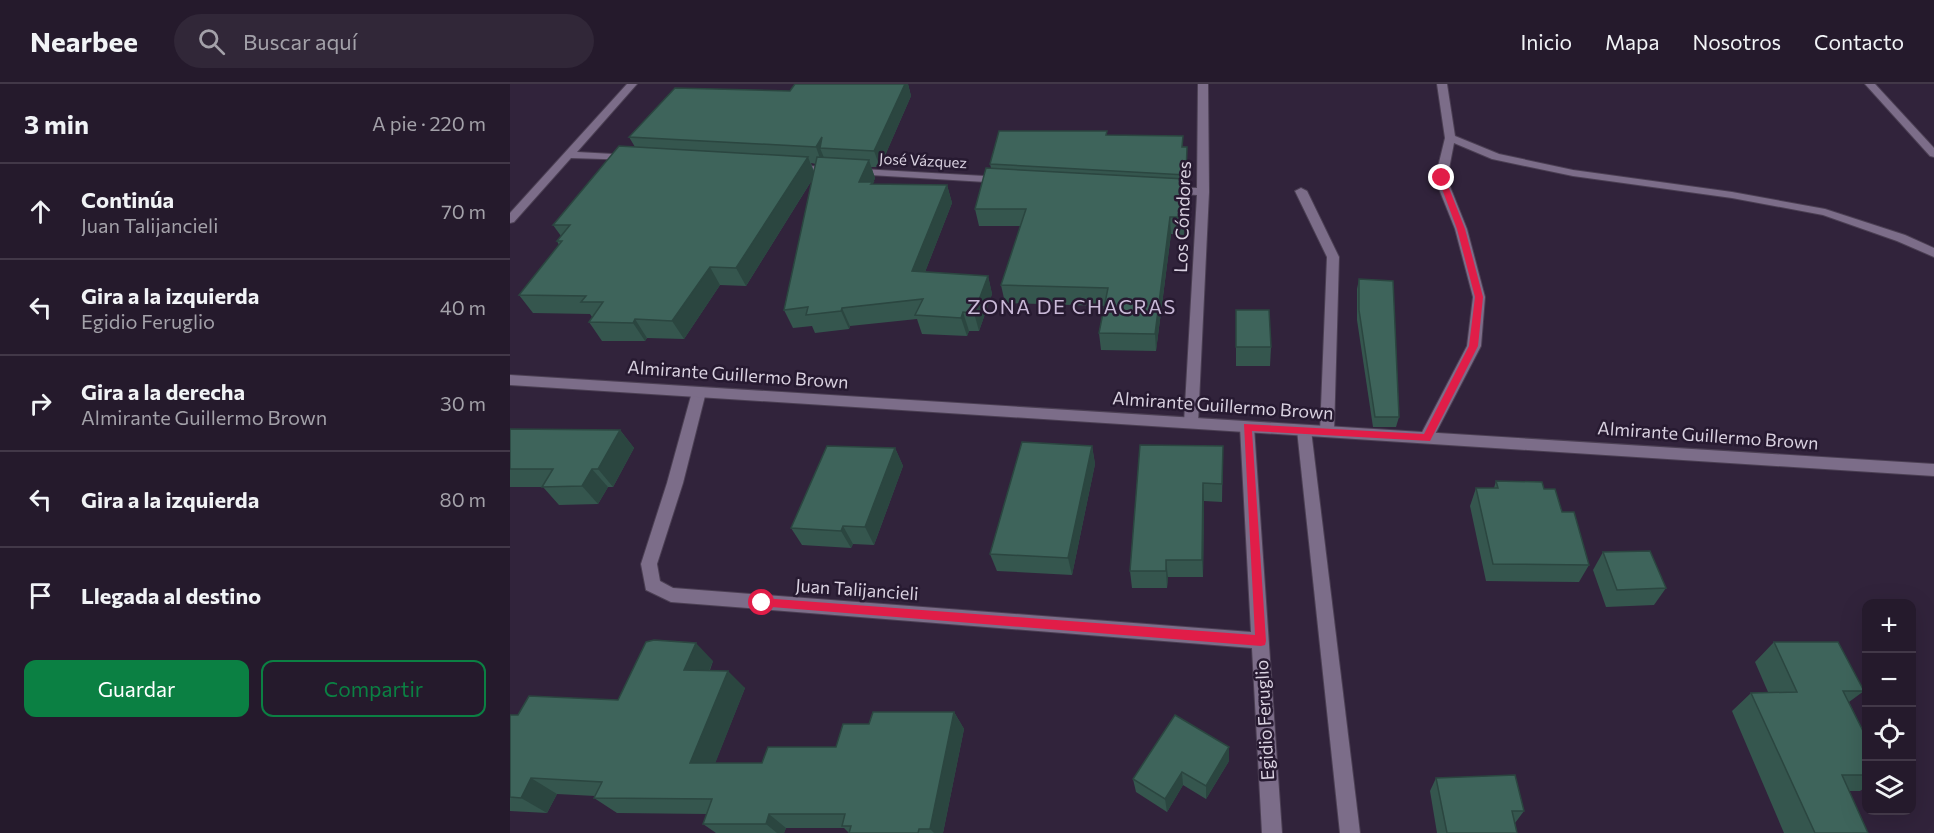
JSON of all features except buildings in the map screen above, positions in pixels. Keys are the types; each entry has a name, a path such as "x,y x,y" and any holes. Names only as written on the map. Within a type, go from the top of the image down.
{"street":[{"path":"510,220 632,84"},
{"name":"Los Cóndores","path":"1191,423 1203,192 1203,84"},
{"path":"1426,438 1474,346 1479,297 1461,229 1442,178 1450,138 1442,84"},
{"path":"1869,84 1934,154"},
{"path":"1450,138 1496,157 1573,173 1732,195 1825,212 1901,238 1934,253"},
{"path":"569,155 641,159"},
{"name":"José Vázquez","path":"784,167 1011,181"},
{"path":"1155,189 1203,192"},
{"path":"1301,191 1333,257 1327,432"},
{"name":"Almirante Guillermo Brown","path":"510,380 1934,470"},
{"name":"Juan Talijancieli","path":"699,392 675,483 649,564 652,585 671,595 1261,641"},
{"name":"Egidio Feruglio","path":"1247,427 1272,833"},
{"path":"1304,430 1350,833"}],"district":[{"name":"ZONA DE CHACRAS","path":"1072,307"}],"route":[{"path":"762,603 1261,641 1247,427 1426,438 1474,346 1479,297 1461,229 1442,178"}]}
